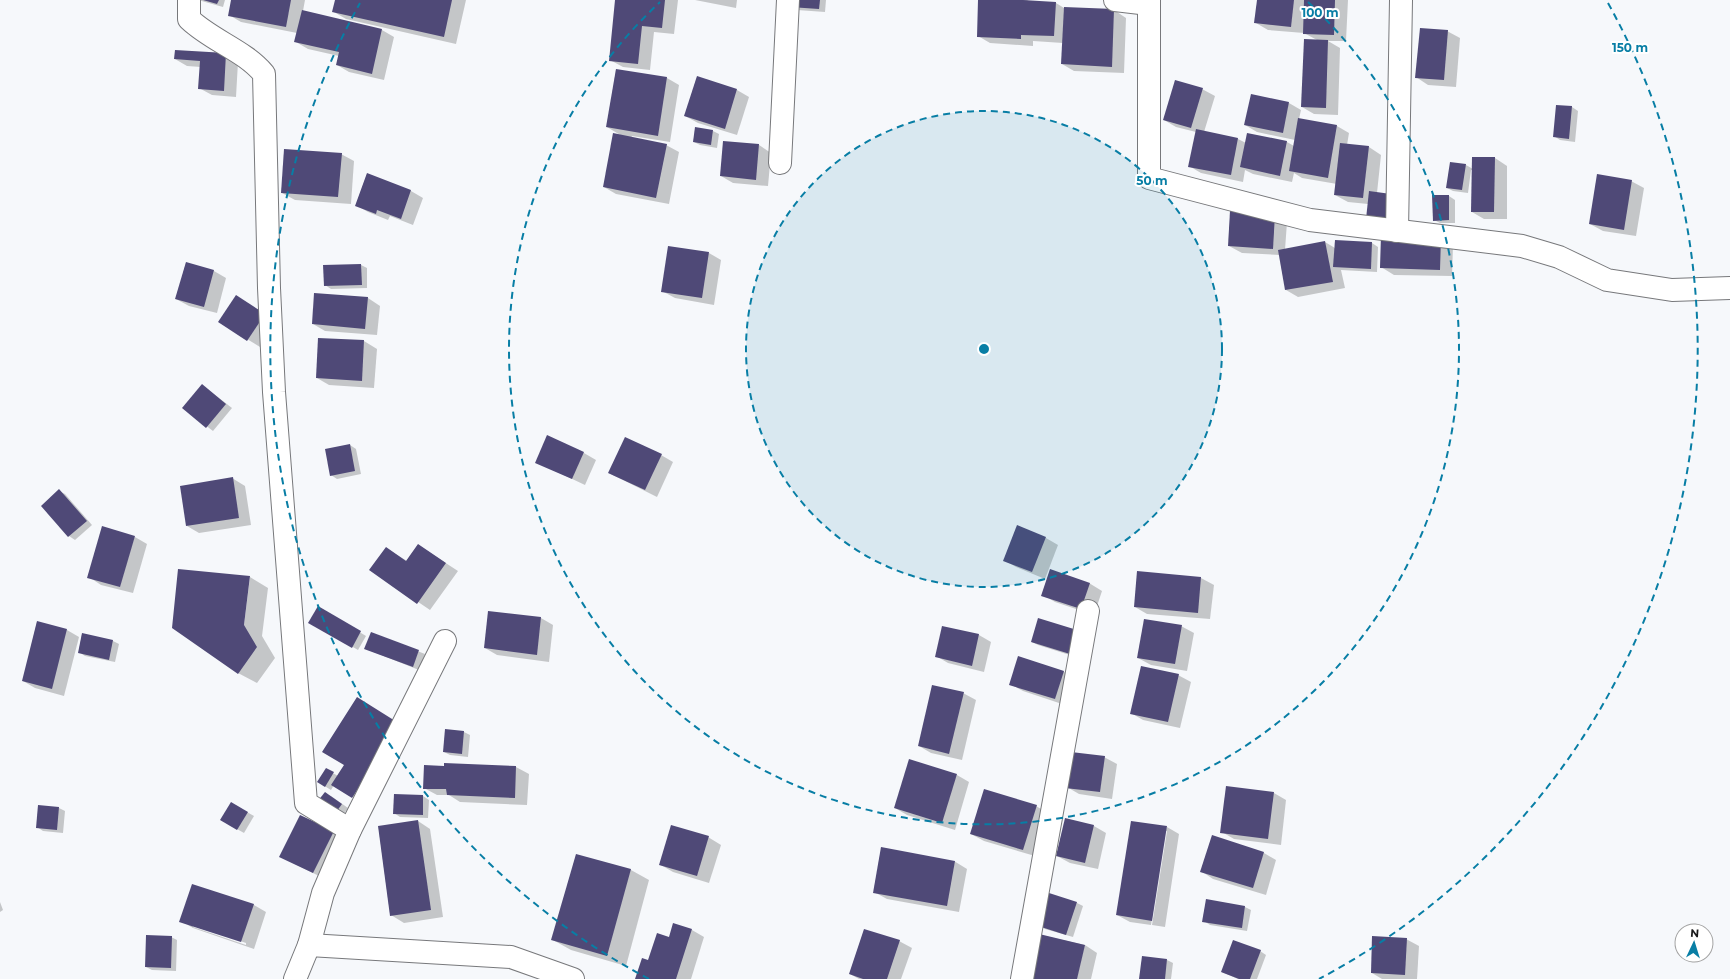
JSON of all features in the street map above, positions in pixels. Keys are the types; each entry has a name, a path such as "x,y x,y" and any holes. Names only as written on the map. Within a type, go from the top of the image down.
{"street":[{"path":"190,0 189,19 198,28 255,64 264,74 269,288 274,392 306,802 350,830"},
{"path":"780,163 788,0"},
{"path":"1115,0 1149,2 1149,178 1310,220 1522,246 1559,257 1607,280 1672,290 1730,288"},
{"path":"1397,231 1401,0"},
{"path":"1022,979 1088,611"},
{"path":"295,979 309,945 323,893 350,830 445,641"},
{"path":"309,945 511,957 573,979"}],"building":[{"path":"203,0 219,0 217,4"},
{"path":"231,0 291,0 286,27 228,16"},
{"path":"335,0 452,0 444,37 332,12"},
{"path":"615,0 665,0 662,28 642,26 638,64 609,61"},
{"path":"790,0 820,0 819,9 790,7"},
{"path":"978,0 1056,2 1054,36 1021,35 1021,39 977,37"},
{"path":"1257,0 1294,0 1291,27 1254,23"},
{"path":"1304,0 1335,0 1334,35 1303,34"},
{"path":"1064,7 1114,9 1112,67 1061,64"},
{"path":"302,10 382,29 372,74 336,65 339,52 294,42"},
{"path":"1420,28 1448,30 1444,80 1415,78"},
{"path":"1304,39 1328,40 1326,108 1301,107"},
{"path":"175,50 226,53 224,91 198,89 200,61 174,59"},
{"path":"616,69 667,77 658,136 606,127"},
{"path":"697,76 737,89 725,129 684,116"},
{"path":"1175,80 1203,88 1191,128 1163,120"},
{"path":"1251,94 1289,102 1283,133 1244,125"},
{"path":"1556,105 1572,106 1569,139 1553,137"},
{"path":"1298,118 1337,125 1328,178 1289,171"},
{"path":"695,127 713,130 711,145 693,142"},
{"path":"1196,129 1238,138 1231,175 1188,167"},
{"path":"613,133 667,144 656,198 603,187"},
{"path":"1247,133 1287,141 1280,176 1240,167"},
{"path":"723,141 759,144 756,180 720,176"},
{"path":"1340,143 1369,146 1363,198 1334,195"},
{"path":"284,149 342,153 338,197 281,193"},
{"path":"1472,157 1495,157 1494,212 1471,212"},
{"path":"1450,162 1466,164 1462,190 1446,188"},
{"path":"367,173 411,190 401,219 377,210 376,214 355,206"},
{"path":"1597,174 1632,180 1624,230 1589,224"},
{"path":"1369,191 1391,194 1387,222 1366,219"},
{"path":"1432,195 1449,195 1449,220 1433,221"},
{"path":"1230,211 1275,214 1273,249 1228,246"},
{"path":"1381,235 1441,237 1440,270 1380,268"},
{"path":"1335,240 1372,242 1371,269 1333,267"},
{"path":"1325,241 1333,282 1285,290 1278,250"},
{"path":"668,246 709,252 702,298 661,292"},
{"path":"186,262 214,270 204,307 175,299"},
{"path":"361,264 362,285 324,286 323,265"},
{"path":"314,293 368,297 365,329 312,324"},
{"path":"236,295 265,314 247,341 218,322"},
{"path":"318,338 364,340 362,381 316,378"},
{"path":"202,384 226,404 206,428 182,408"},
{"path":"547,435 584,452 572,479 535,463"},
{"path":"625,437 662,454 645,490 608,473"},
{"path":"350,444 355,471 330,476 325,449"},
{"path":"233,477 239,518 186,526 180,486"},
{"path":"59,489 87,521 68,537 41,506"},
{"path":"1017,525 1046,537 1032,572 1003,561"},
{"path":"102,526 135,536 120,587 87,578"},
{"path":"418,544 446,563 417,604 369,570 386,547 406,561"},
{"path":"178,569 250,576 244,625 257,647 238,674 172,628"},
{"path":"1050,569 1090,583 1081,609 1041,596"},
{"path":"1137,571 1201,577 1198,613 1134,607"},
{"path":"318,606 361,631 352,648 308,623"},
{"path":"488,611 541,617 537,655 484,648"},
{"path":"1038,618 1077,630 1070,654 1031,642"},
{"path":"1144,619 1182,625 1175,664 1137,658"},
{"path":"37,621 67,629 52,689 22,681"},
{"path":"942,626 979,634 972,666 935,657"},
{"path":"371,632 419,650 413,667 364,649"},
{"path":"82,633 113,640 109,660 78,653"},
{"path":"1018,656 1064,671 1055,699 1009,685"},
{"path":"1141,666 1179,674 1168,722 1130,714"},
{"path":"932,685 964,692 949,754 918,746"},
{"path":"357,697 400,724 352,798 331,785 344,765 322,752"},
{"path":"445,729 464,731 462,754 443,752"},
{"path":"1071,752 1105,756 1100,792 1065,788"},
{"path":"909,759 957,774 942,823 894,808"},
{"path":"444,763 516,766 515,798 447,795 446,789 423,789 424,765 444,766"},
{"path":"326,768 334,772 325,787 317,782"},
{"path":"1226,786 1274,792 1268,839 1220,833"},
{"path":"984,789 1037,805 1023,850 970,834"},
{"path":"325,792 342,804 334,815 317,802"},
{"path":"394,794 423,795 423,815 393,814"},
{"path":"231,802 248,812 237,830 220,820"},
{"path":"38,805 59,807 57,830 36,828"},
{"path":"300,815 334,831 313,873 279,857"},
{"path":"1065,818 1094,825 1085,863 1056,856"},
{"path":"418,820 431,910 390,916 378,826"},
{"path":"1131,821 1167,826 1152,921 1116,915"},
{"path":"671,825 709,836 697,876 659,865"},
{"path":"1212,835 1264,852 1253,888 1200,872"},
{"path":"881,847 955,861 947,906 873,893"},
{"path":"576,854 631,869 607,956 551,940"},
{"path":"192,884 254,904 241,942 179,922"},
{"path":"1049,893 1077,902 1066,935 1038,926"},
{"path":"1206,899 1245,906 1242,928 1202,922"},
{"path":"673,923 692,929 676,979 635,979 642,958 648,960 657,933 669,937"},
{"path":"864,929 900,940 887,979 863,979 849,974"},
{"path":"1035,933 1085,945 1077,979 1024,979"},
{"path":"146,935 172,936 171,968 145,967"},
{"path":"1372,936 1407,938 1405,975 1371,973"},
{"path":"1233,940 1261,950 1250,979 1239,979 1221,972"},
{"path":"1142,956 1167,959 1165,979 1139,979"}]}
